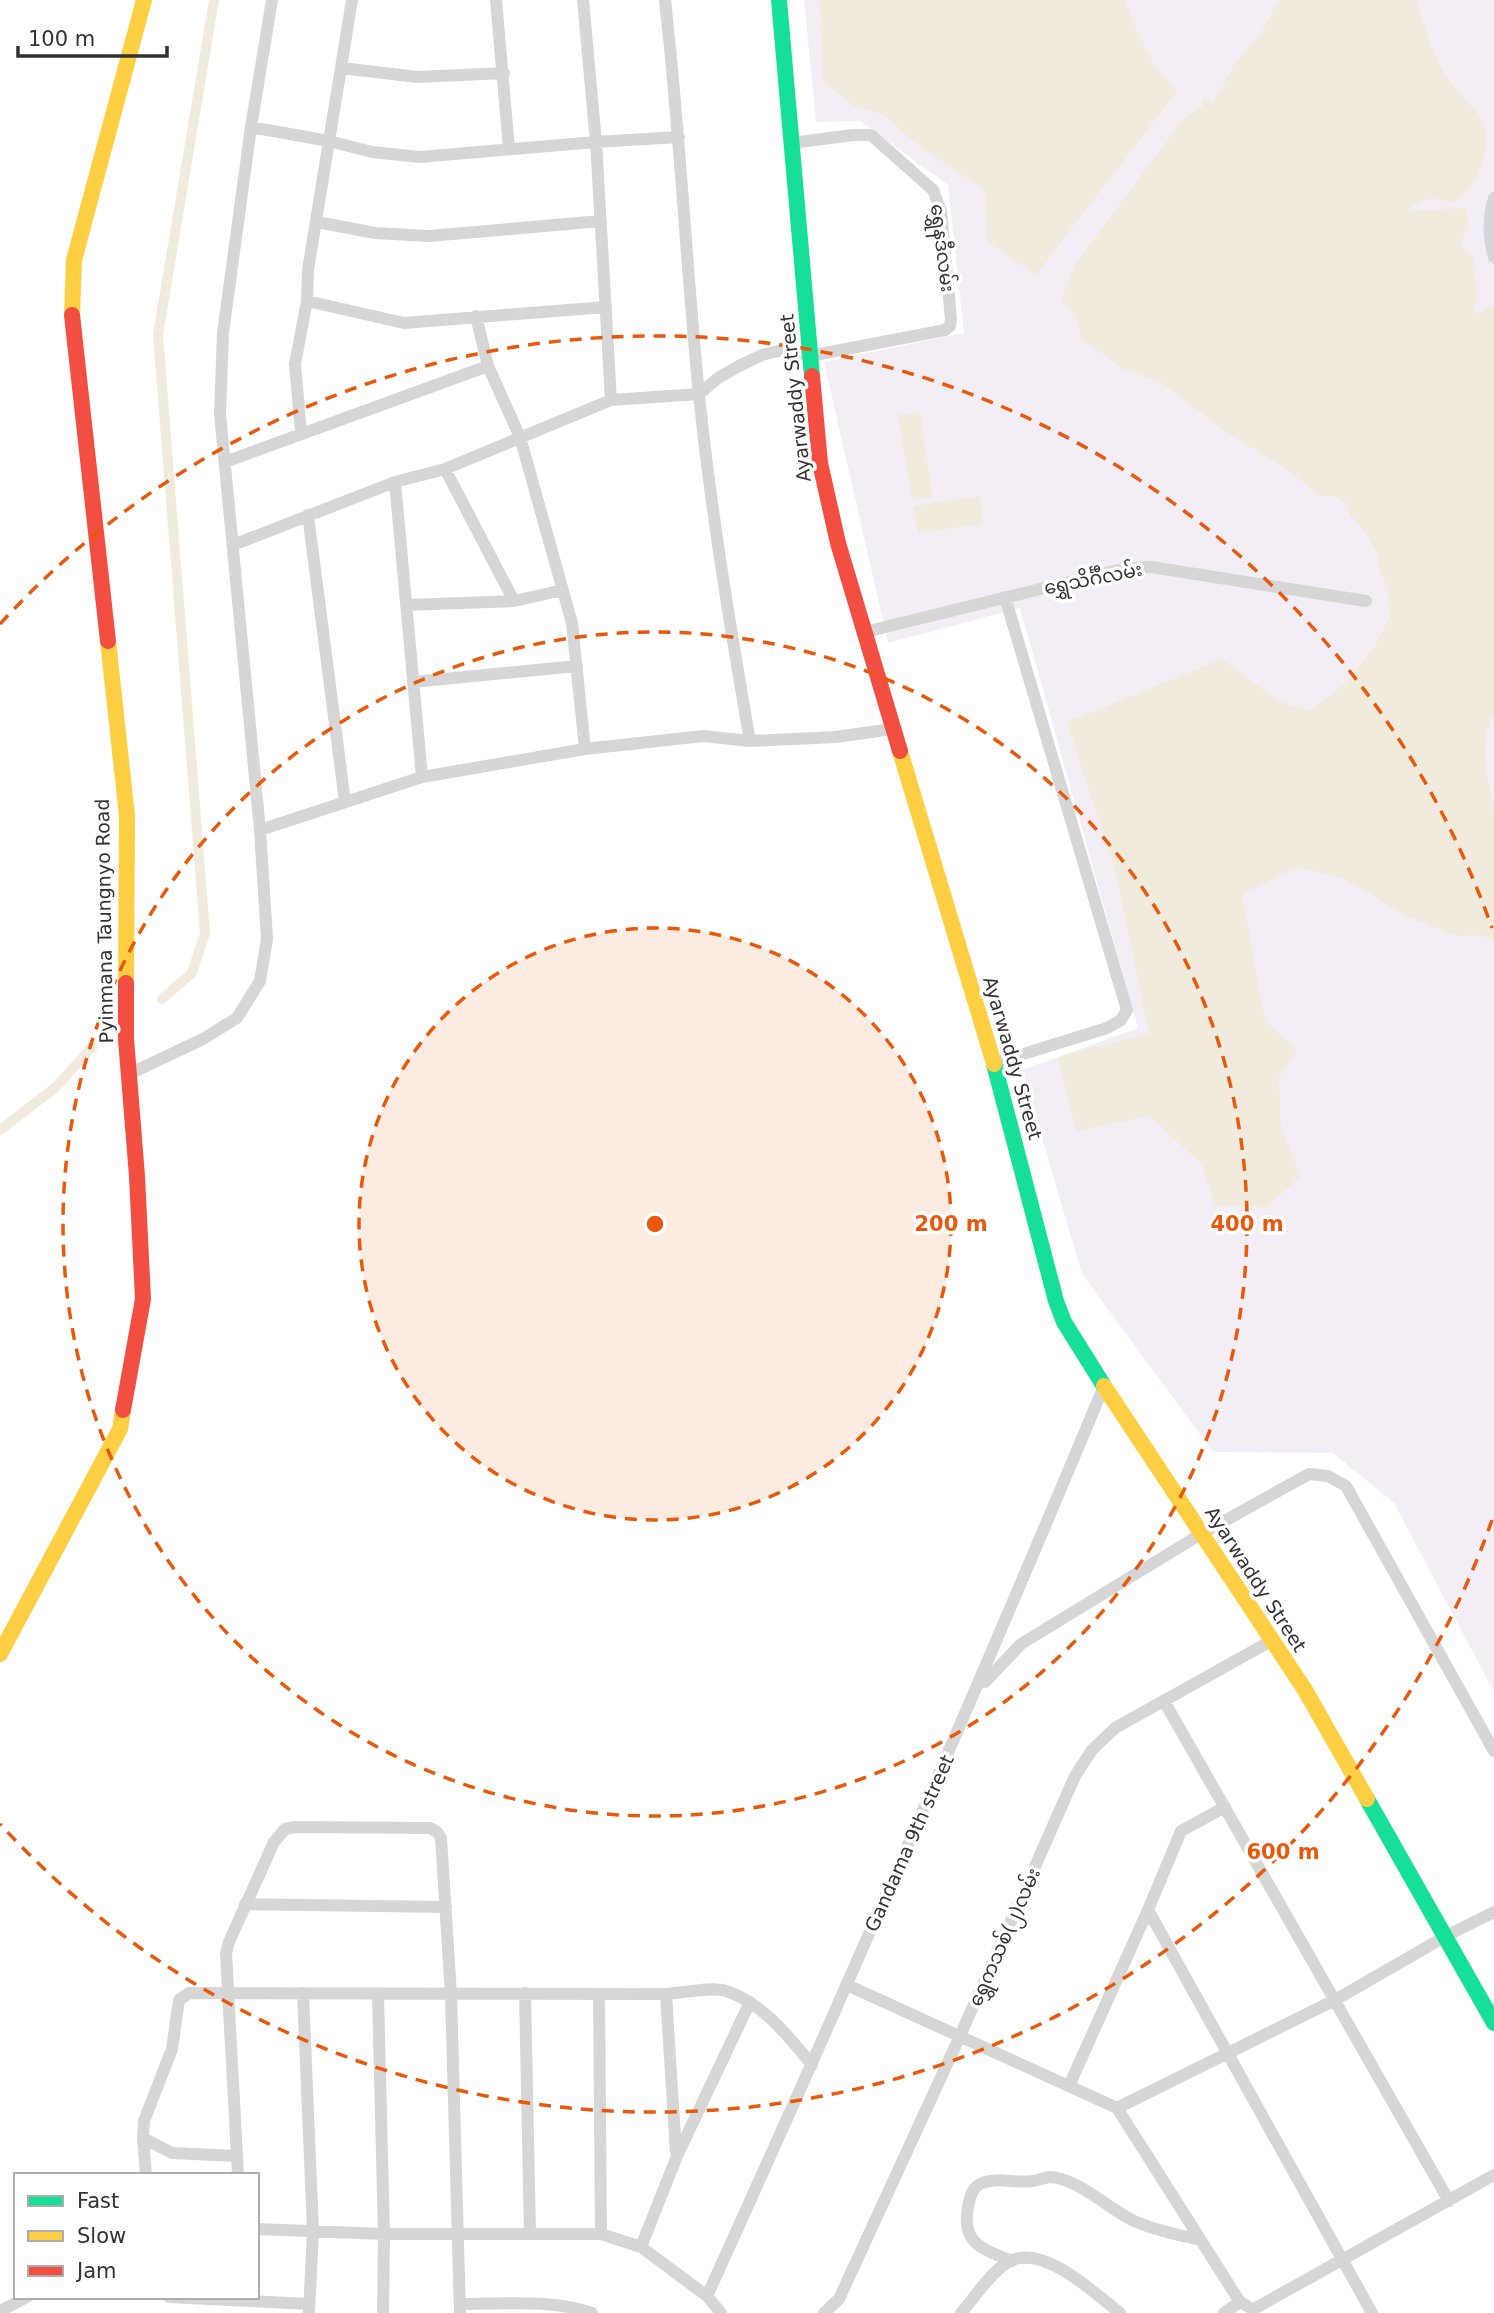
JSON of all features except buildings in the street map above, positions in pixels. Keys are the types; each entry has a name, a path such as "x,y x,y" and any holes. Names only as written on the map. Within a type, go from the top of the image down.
{"street":[{"name":"Pyinmana Taungnyo Road","path":"0,1654 120,1429 143,1299 126,1039 127,816 71,308 74,260 144,0"},
{"path":"129,1074 203,1039 237,1018 260,981 267,939 260,830 220,414 223,333 251,127 272,0"},
{"path":"301,433 295,364 307,301 308,270 352,0"},
{"path":"496,0 509,149"},
{"path":"583,0 596,142 611,400"},
{"path":"665,0 679,137 699,394 723,592 750,741"},
{"name":"Ayarwaddy Street","path":"779,0 820,463 838,543 994,1063 1056,1301 1064,1322 1104,1386 1305,1690 1494,2023"},
{"path":"341,68 418,77 504,73"},
{"path":"251,127 372,152 420,157 679,137"},
{"name":"ရွှေနဒီလမ်း","path":"792,143 871,135 933,190 941,211 951,318 950,326 945,330 810,356"},
{"path":"1494,198 1489,216 1490,245 1494,257"},
{"path":"317,222 375,233 429,236 601,221"},
{"path":"307,301 404,323 606,307"},
{"path":"475,316 488,366 520,437 572,623 585,748"},
{"path":"233,545 395,482 445,469 611,400 699,394 718,378 762,355 787,349 810,356"},
{"path":"225,462 488,366"},
{"path":"445,469 513,601"},
{"path":"395,482 422,777"},
{"path":"308,516 345,802"},
{"name":"ရွှေသိင်္ဂီလမ်း","path":"865,632 1122,569 1151,566 1366,601"},
{"path":"406,605 513,601 563,590"},
{"path":"994,1063 1107,1028 1121,1020 1127,1010 1005,597"},
{"path":"413,681 577,666"},
{"path":"260,830 422,777 585,748 703,736 750,741 836,737 892,729"},
{"name":"Gandama 9th street","path":"707,2297 976,1693 1104,1386"},
{"path":"976,1693 1021,1644 1201,1534 1309,1474 1328,1476 1346,1486 1494,1751"},
{"name":"ရွှေကသစ်(၂)လမ်း","path":"824,2313 839,2299 960,2036 1075,1776 1092,1750 1115,1728 1271,1641"},
{"path":"1164,1701 1450,2201"},
{"path":"1069,2086 1181,1831 1225,1807"},
{"path":"238,2173 226,1953 274,1842 285,1829 430,1828 437,1832 440,1838 446,1907 460,2308 561,2306 592,2313"},
{"path":"246,1904 446,1907"},
{"path":"1148,1910 1372,2313"},
{"path":"1117,2108 1335,2000 1446,1936 1494,1912"},
{"path":"847,1985 1117,2108 1240,2302 1254,2311 1494,2175"},
{"path":"146,2173 144,2121 172,2049 179,2000 189,1993 666,1994 724,1990 750,2002 790,2037 812,2066"},
{"path":"194,2299 309,2308 313,2231 303,1993"},
{"path":"525,1993 530,2234"},
{"path":"599,1994 601,2234"},
{"path":"666,1994 677,2156"},
{"path":"378,1995 384,2234 383,2313"},
{"path":"641,2247 677,2156 750,2002"},
{"path":"143,2138 172,2153 237,2156"},
{"path":"1012,2261 982,2249 969,2236 966,2221 970,2194 982,2183 998,2180 1033,2181 1052,2177 1073,2185 1136,2221 1169,2233 1201,2240"},
{"path":"259,2229 384,2234 601,2234 641,2247 707,2297 721,2313"},
{"path":"961,2313 1007,2263 1021,2258 1045,2261 1064,2270 1120,2313"},
{"path":"0,2311 23,2299"},
{"path":"1224,2313 1240,2302"}],"shaded area":[{"path":"804,0 1494,0 1494,1692 1394,1503 1333,1453 1213,1452 1082,1274 1022,1070 1138,1028 1020,608 888,643 824,362 964,333 948,185 860,121 816,122"},
{"path":"820,0 1124,0 1152,60 1178,90 1036,275 986,241 985,190 920,147 884,115 855,107 823,81"},
{"path":"1279,0 1417,0 1426,33 1440,65 1452,84 1478,114 1484,126 1486,136 1480,171 1467,191 1449,203 1432,198 1418,203 1408,211 1467,208 1468,226 1460,245 1474,259 1477,298 1473,313 1483,312 1486,306 1494,309 1494,713 1488,727 1485,754 1494,820 1494,941 1480,935 1457,936 1408,917 1345,879 1298,867 1242,894 1265,1021 1298,1050 1279,1078 1281,1127 1301,1176 1268,1207 1216,1206 1202,1165 1150,1116 1076,1131 1058,1057 1149,1033 1116,874 1067,722 1222,659 1280,702 1311,710 1343,685 1375,646 1390,617 1388,588 1380,573 1376,551 1359,524 1350,516 1346,503 1334,496 1319,496 1288,470 1227,433 1160,382 1124,369 1081,339 1076,316 1062,299 1074,266 1182,120 1203,106 1201,101 1205,97 1212,104 1236,62 1261,33"},
{"path":"920,412 933,497 912,500 898,415"},
{"path":"980,496 983,524 918,533 913,506"}],"waterway":[{"path":"162,999 192,973 205,933 158,335 214,0"},
{"path":"0,1130 56,1087 93,1046"}],"traffic: fast":[{"path":"779,0 812,376"},
{"path":"994,1064 1056,1301 1064,1322 1104,1386"},
{"path":"1367,1799 1494,2023"}],"traffic: slow":[{"path":"72,315 74,260 144,0"},
{"path":"108,641 127,816 126,983"},
{"path":"900,751 994,1064"},
{"path":"1104,1386 1305,1690 1367,1799"},
{"path":"0,1654 120,1429 123,1410"}],"traffic: jam":[{"path":"72,315 108,641"},
{"path":"812,376 820,463 838,543 900,751"},
{"path":"123,1410 143,1299 126,1039 126,983"}]}
